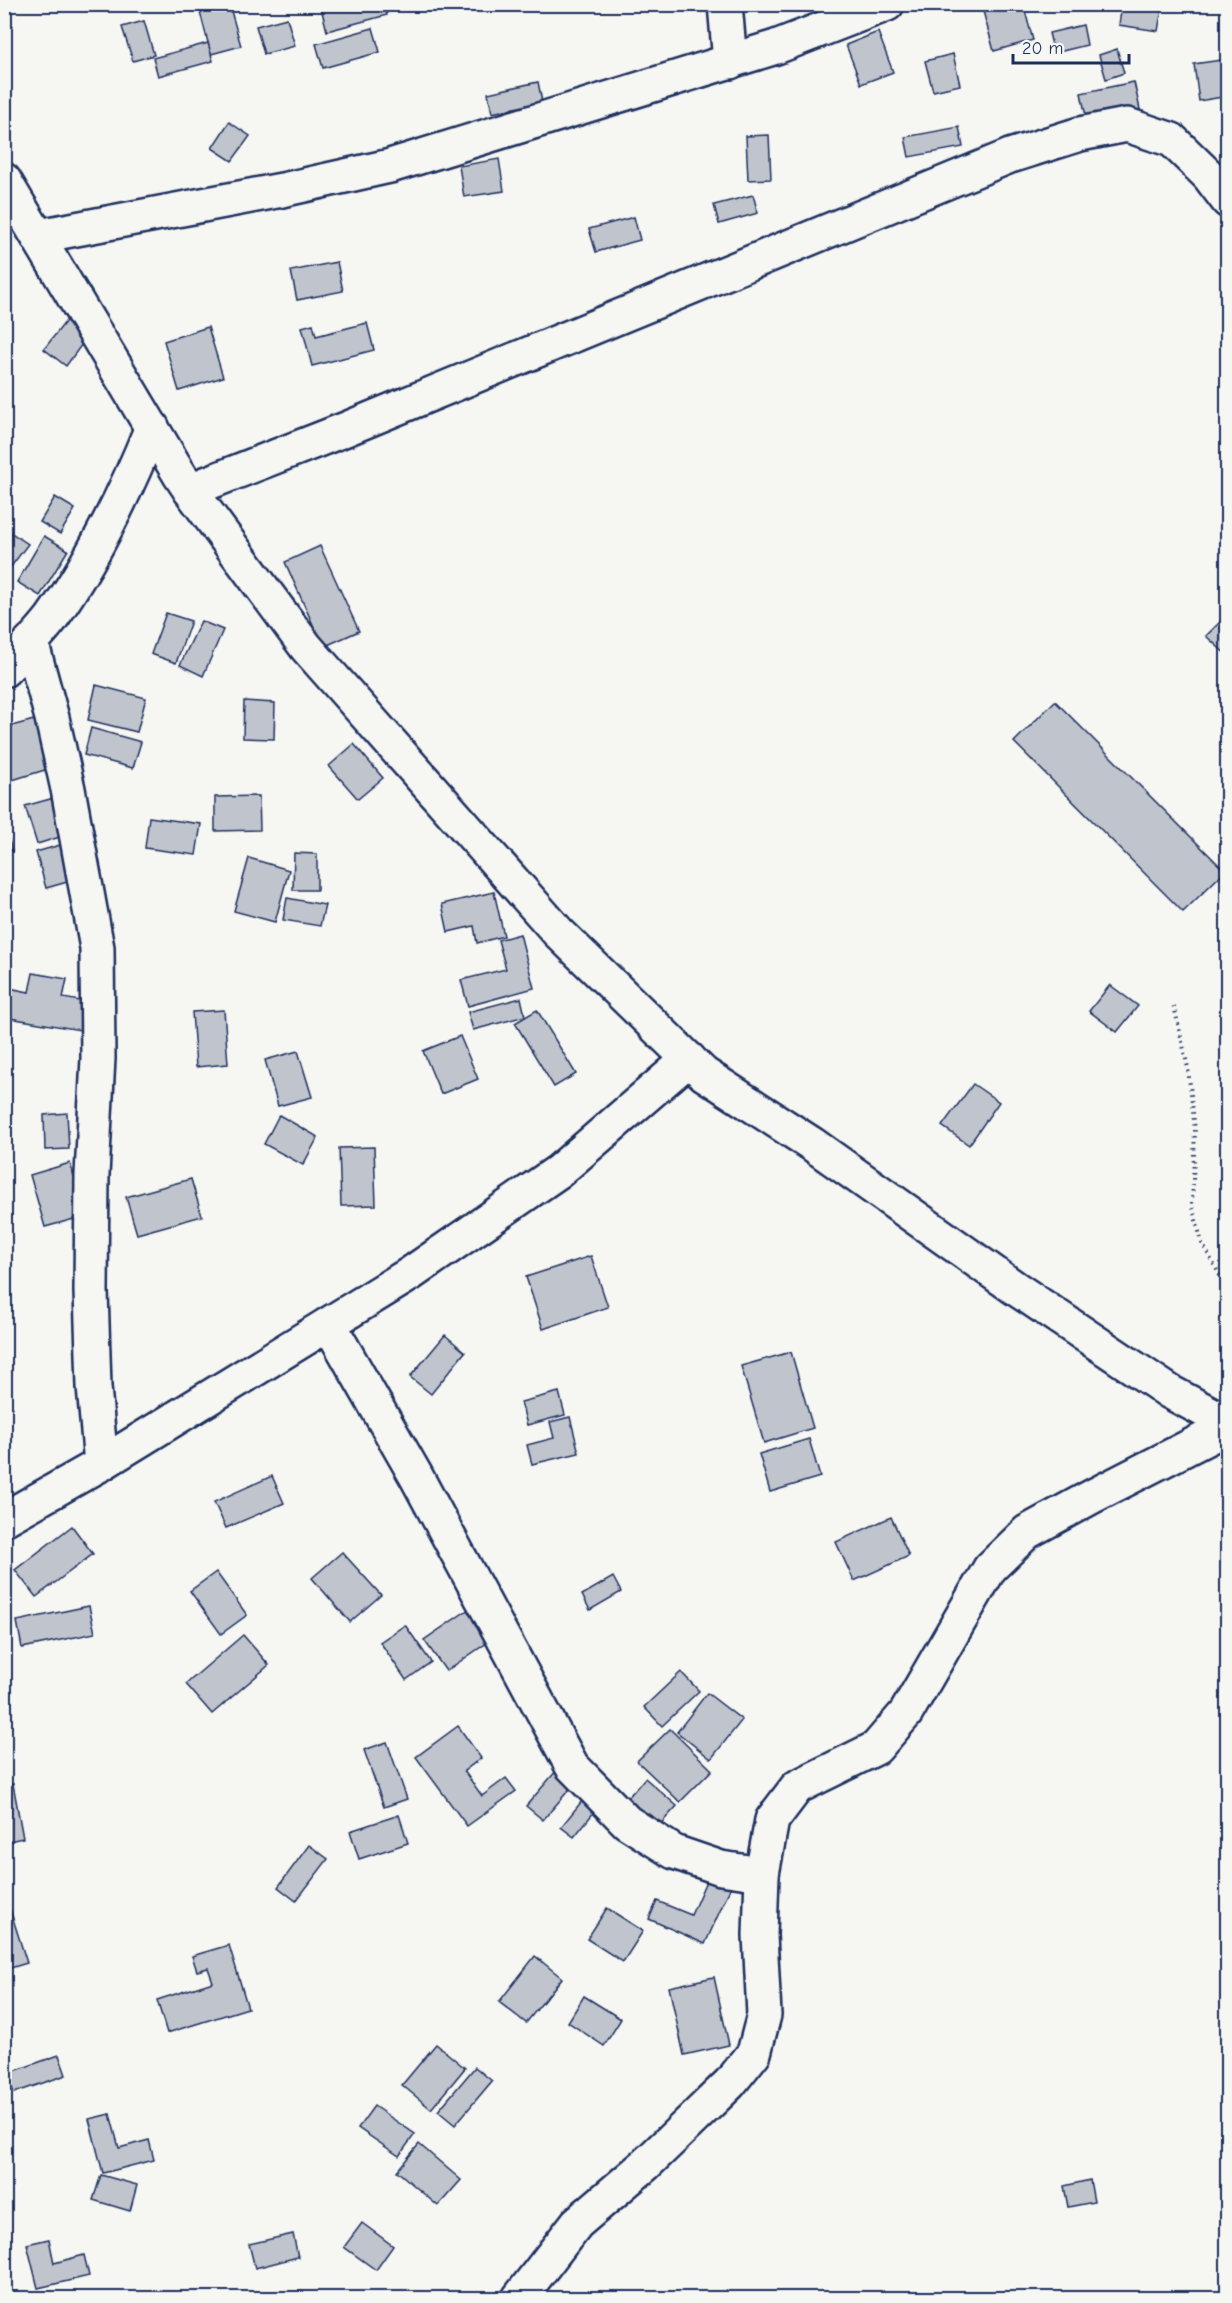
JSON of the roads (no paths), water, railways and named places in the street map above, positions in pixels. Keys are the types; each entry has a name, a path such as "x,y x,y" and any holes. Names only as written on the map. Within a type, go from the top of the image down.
{"street":[{"path":"725,4 730,62"},
{"path":"39,236 282,190 390,166 776,48 887,4"},
{"path":"190,490 357,424 1010,156 1080,134 1127,125 1172,140 1209,176 1227,201"},
{"path":"4,180 190,490 306,647 558,932 704,1074 812,1144 1015,1288 1170,1392 1227,1425"},
{"path":"4,670 50,620 91,555 128,487 152,427"},
{"path":"31,641 68,789 97,948 98,1058 92,1175 91,1291 94,1387 101,1464"},
{"path":"4,1519 101,1464 410,1274 559,1171 689,1059"},
{"path":"328,1324 416,1476 572,1766 627,1822 674,1852 721,1868 762,1874"},
{"path":"519,2298 577,2223 695,2117 730,2083 754,2053 764,2015 760,1935 762,1874 772,1820 797,1787 876,1748 906,1713 990,1568 1027,1533 1227,1425"}]}
